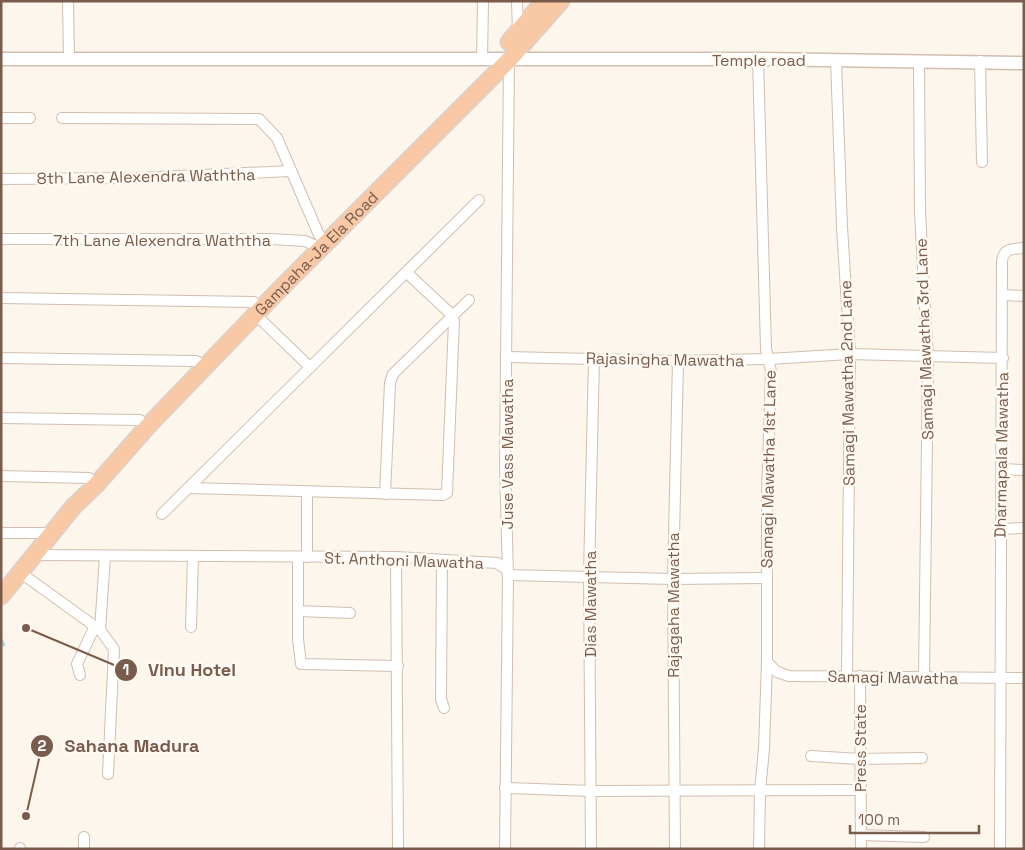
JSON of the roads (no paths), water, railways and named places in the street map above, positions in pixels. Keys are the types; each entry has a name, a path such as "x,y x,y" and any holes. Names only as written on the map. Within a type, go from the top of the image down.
{"highway":[{"name":"Gampaha-Ja Ela Road","path":"495,60 544,1"},
{"name":"Gampaha-Ja Ela Road","path":"1,596 74,506 96,485 201,364 495,60 561,1"},
{"name":"Gampaha-Ja Ela Road","path":"74,506 89,478 140,420 201,364"}],"street":[{"path":"68,1 69,59"},
{"name":"Juse Vass Mawatha","path":"483,1 495,60 506,357 505,465 508,575 505,849"},
{"path":"518,1 518,32"},
{"name":"Temple road","path":"1,59 758,59 1024,62"},
{"name":"Samagi Mawatha 1st Lane","path":"758,59 766,350 769,360 766,578 767,662 759,849"},
{"name":"Samagi Mawatha 2nd Lane","path":"836,60 842,227 850,354 847,675"},
{"name":"Samagi Mawatha 3rd Lane","path":"919,61 920,221 928,355 924,678"},
{"path":"980,61 982,162"},
{"path":"1,118 30,118"},
{"path":"62,118 259,119 277,138 319,242"},
{"name":"8th Lane Alexendra Waththa","path":"1,179 135,178 291,171"},
{"path":"162,514 479,200"},
{"name":"7th Lane Alexendra Waththa","path":"1,239 271,239 319,242"},
{"name":"Dharmapala Mawatha","path":"1000,849 1000,529 1003,254 1013,248 1024,248"},
{"path":"188,488 385,494 442,495 447,493 454,321 452,315 406,272"},
{"path":"1003,295 1024,296"},
{"path":"1,298 255,308 310,367"},
{"path":"385,494 390,382 393,374 469,300"},
{"name":"Rajasingha Mawatha","path":"506,357 678,361 769,360 850,354 1003,358"},
{"path":"1,358 201,364"},
{"name":"Dias Mawatha","path":"591,849 590,575 594,358"},
{"name":"Rajagaha Mawatha","path":"675,849 673,579 678,361"},
{"path":"1,418 140,420"},
{"path":"1002,469 1024,470"},
{"path":"1,476 89,478"},
{"path":"307,492 298,611 298,639 301,664 398,666"},
{"path":"1000,529 1024,528"},
{"path":"1,533 52,533"},
{"name":"St. Anthoni Mawatha","path":"36,555 192,557 396,556 497,563 506,569 508,575"},
{"path":"80,675 78,664 97,628 105,556"},
{"path":"396,556 398,849"},
{"path":"191,627 192,557"},
{"path":"442,560 441,699 444,708"},
{"path":"21,573 97,628 114,649 108,774"},
{"path":"508,575 590,575 673,579 766,578"},
{"path":"298,611 350,613"},
{"name":"Samagi Mawatha","path":"767,662 777,672 789,676 1024,678"},
{"name":"Press State","path":"860,676 861,849"},
{"path":"811,756 922,758"},
{"path":"505,788 591,791 860,790"},
{"path":"861,835 924,837"},
{"path":"84,837 84,849"}],"waterway":[{"path":"1,639 4,645"}],"place":[{"name":"Vinu Hotel","path":"26,628"},
{"name":"Sahana Madura","path":"26,816"}]}
